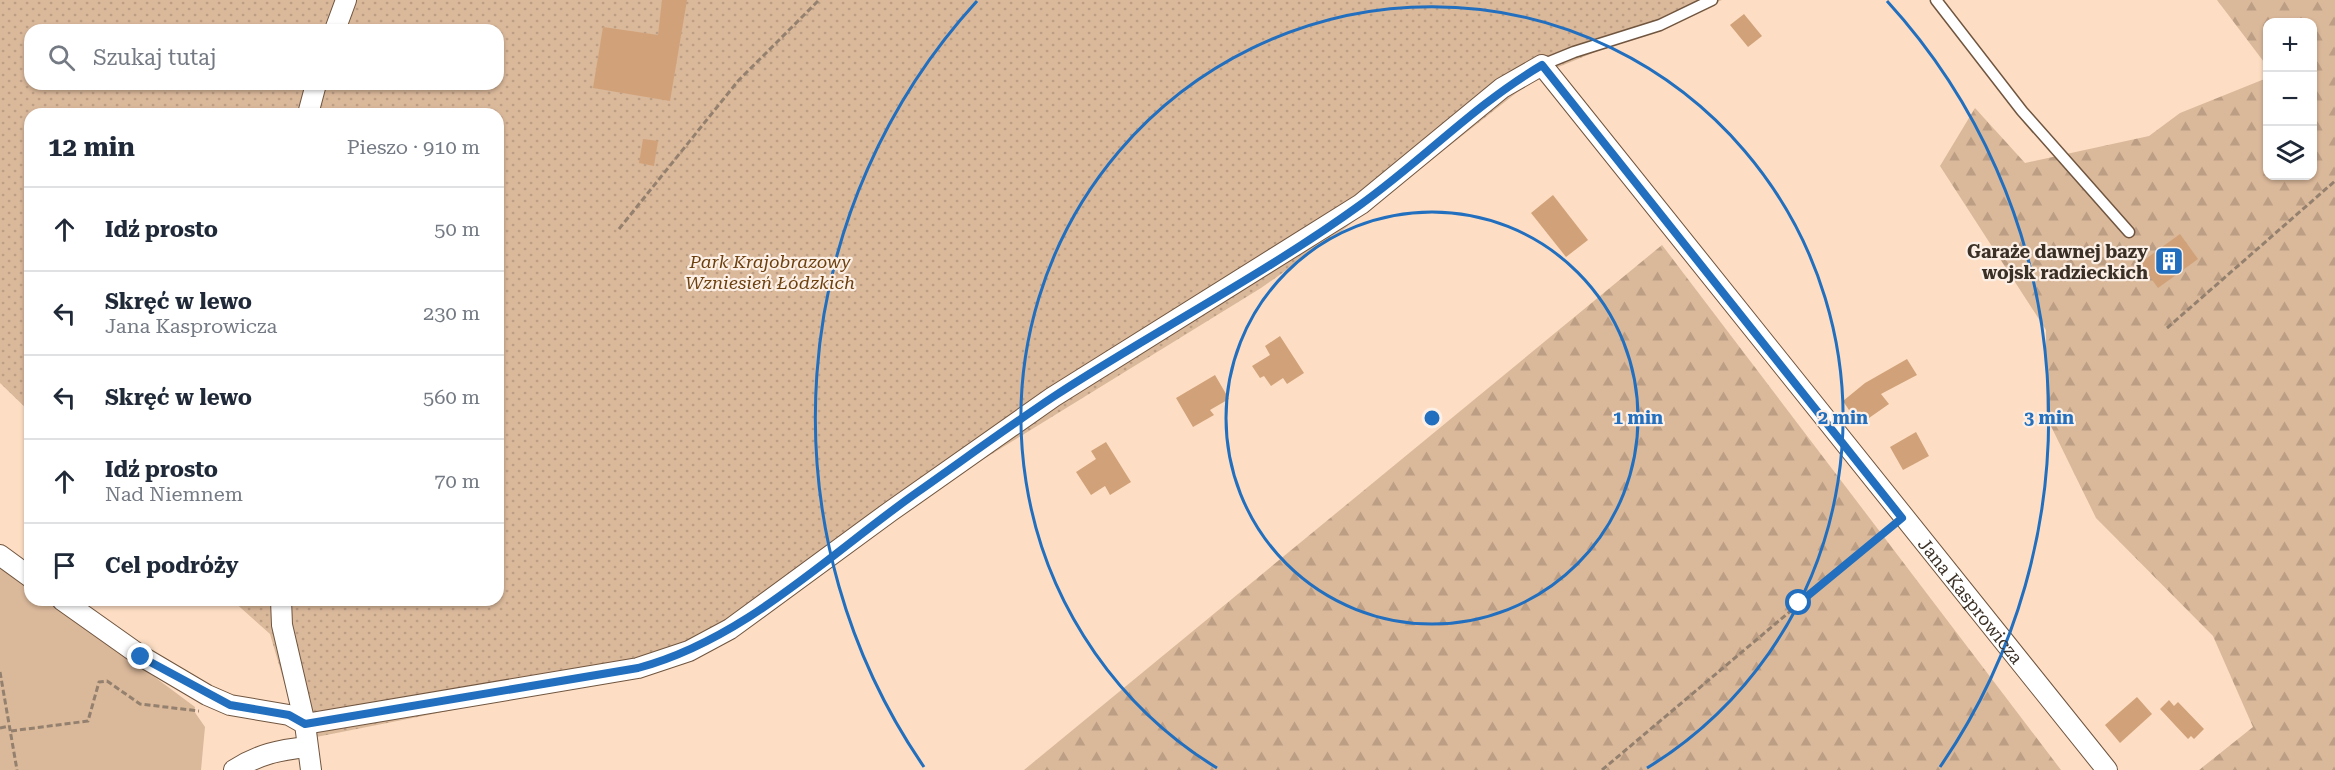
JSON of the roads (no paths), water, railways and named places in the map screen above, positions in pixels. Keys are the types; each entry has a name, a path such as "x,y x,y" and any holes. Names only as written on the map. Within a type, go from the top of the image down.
{"street":[{"path":"337,24 346,0"},
{"path":"70,606 141,657 230,705 289,715 305,724 638,668 689,651 730,629 891,511 1053,397 1361,204 1502,88 1542,65"},
{"name":"Jana Kasprowicza","path":"1542,65 1902,518 2107,770"},
{"path":"310,108 314,90"},
{"path":"0,555 24,573"},
{"path":"281,606 282,625 305,724 311,770"},
{"path":"234,770 271,751 307,747"}],"lane":[{"path":"1542,65 1574,52 1660,25 1712,0"},
{"path":"1936,0 2022,111 2129,232"}],"place":[{"name":"Garaże dawnej bazy wojsk radzieckich","path":"2169,261"}],"park label":[{"name":"Park Krajobrazowy Wzniesień Łódzkich","path":"770,271"}]}
